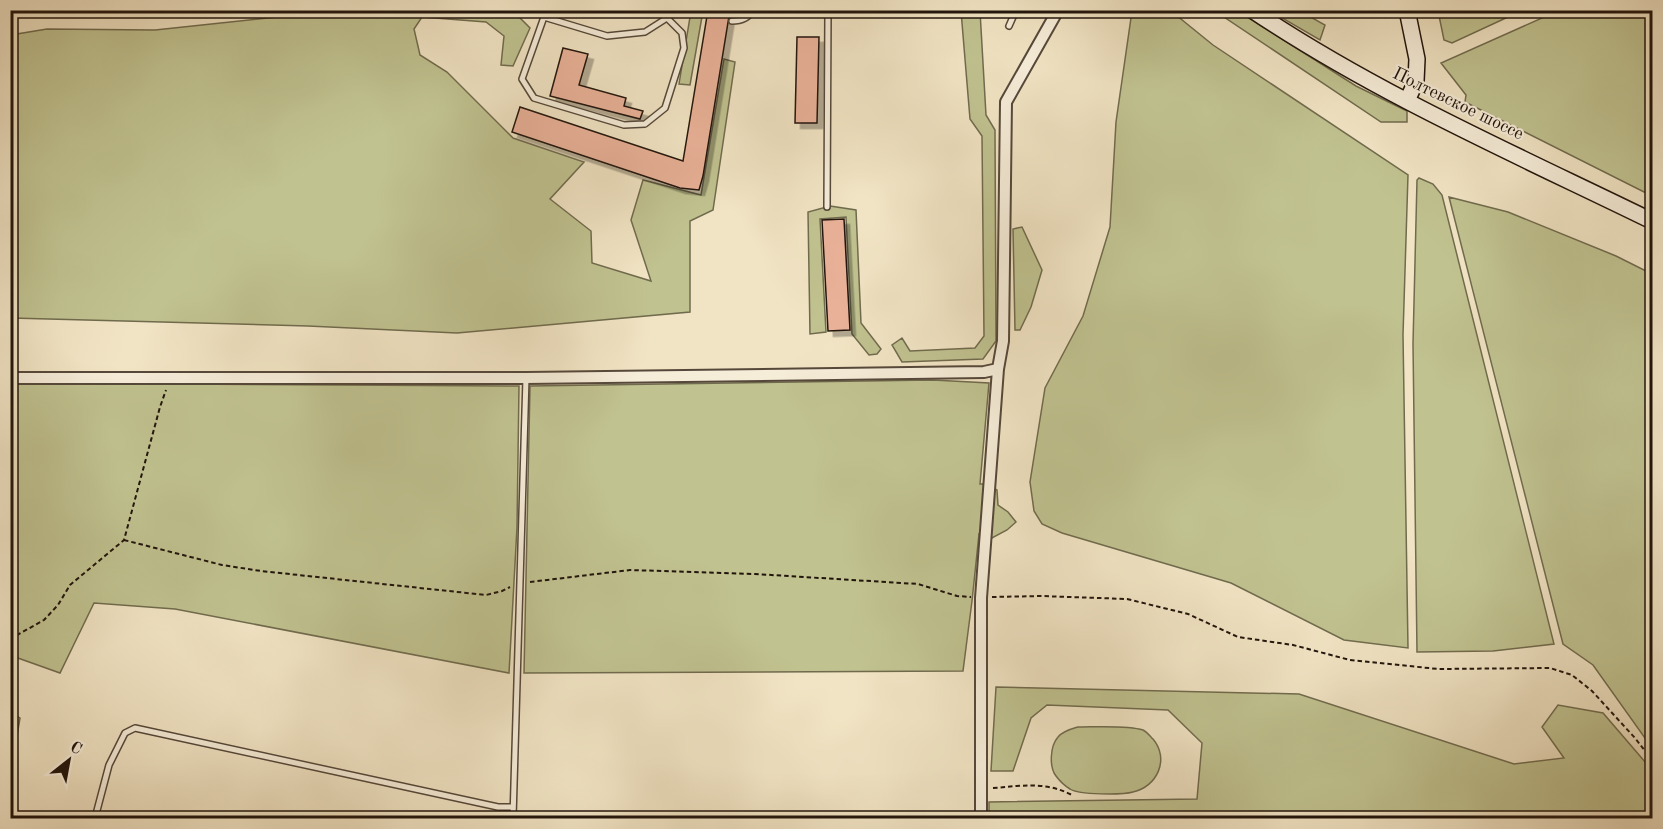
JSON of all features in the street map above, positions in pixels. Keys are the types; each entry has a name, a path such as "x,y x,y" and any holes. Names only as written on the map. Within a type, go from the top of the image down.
{"street":[{"path":"981,819 981,598 998,369 1003,341 1006,102 1058,10"},
{"name":"Полтевское шоссе","path":"1252,10 1331,60 1407,101 1653,221"},
{"path":"1407,10 1417,59 1416,81 1407,101"},
{"path":"10,378 526,378 984,372 998,369"}],"lane":[{"path":"664,10 667,18 682,33 684,48 665,108 645,124 624,125 534,98 522,78 543,14 607,36 645,32 667,18"},
{"path":"732,21 741,21 753,10"},
{"path":"827,207 828,10"},
{"path":"1009,26 1016,10"},
{"path":"513,819 526,378"},
{"path":"95,819 109,765 125,734 135,728 498,807 513,807"}],"path":[{"path":"10,639 44,620 58,605 70,585 124,540 166,390"},
{"path":"124,540 222,565 486,595 520,583 641,570 918,584 957,596 981,598 1041,596 1127,599 1188,614 1238,637 1293,645 1350,660 1438,669 1550,668 1572,675 1592,691 1653,760"},
{"path":"981,788 1042,785 1052,786 1071,795"}],"green space":[{"path":"1438,10 1521,11 1452,43 1444,40"},
{"path":"1560,10 1652,11 1652,196 1465,102 1466,95 1441,63"},
{"path":"313,11 515,11 530,28 513,66 501,65 504,36 486,22 422,17 414,29 420,55 447,72 513,138 584,162 550,199 591,231 592,263 651,281 631,220 643,180 701,195 724,59 735,62 713,210 690,221 690,312 457,333 308,326 11,318 11,35 47,29 155,30 295,15"},
{"path":"691,11 703,11 690,85 679,84"},
{"path":"961,11 980,11 986,115 995,130 996,341 983,359 902,362 892,345 902,338 910,351 975,348 984,336 982,136 970,119"},
{"path":"1132,11 1171,11 1213,45 1408,175 1403,335 1408,648 1344,640 1231,583 1062,533 1042,524 1034,511 1030,482 1045,388 1083,316 1110,227 1116,122"},
{"path":"1215,11 1238,11 1356,86 1407,111 1407,122 1381,122"},
{"path":"1270,11 1300,11 1325,25 1320,40"},
{"path":"1419,178 1433,184 1442,195 1554,644 1493,651 1417,652 1413,344 1417,180"},
{"path":"1449,197 1508,212 1616,256 1652,274 1652,748 1593,665 1563,644"},
{"path":"830,206 856,210 861,323 881,349 877,354 869,355 852,334 846,217 820,219 826,332 810,334 808,212"},
{"path":"1022,227 1042,270 1031,307 1020,330 1015,330 1013,229"},
{"path":"933,380 989,383 980,484 987,484 997,490 998,505 1016,522 992,538 979,534 963,671 524,673 530,386"},
{"path":"11,383 519,386 517,527 509,673 175,609 94,603 60,673 15,657 11,666"},
{"path":"996,687 1299,694 1514,764 1564,758 1542,727 1558,705 1603,713 1652,770 1652,818 989,818 989,802 1197,799 1202,743 1168,710 1047,705 1031,718 1013,771 991,771"},
{"path":"11,712 20,718 11,771"},
{"path":"1078,727 1137,728 1144,731 1153,739 1160,755 1158,771 1154,778 1141,789 1128,793 1091,793 1068,788 1054,772 1051,762 1052,751 1060,735"}],"building":[{"path":"708,10 730,10 699,190 680,188 512,132 520,107 683,161"},
{"path":"797,37 819,37 817,123 795,123"},
{"path":"563,48 588,54 579,85 626,98 624,106 643,111 640,119 550,96"},
{"path":"844,219 850,330 828,331 822,220"}]}
